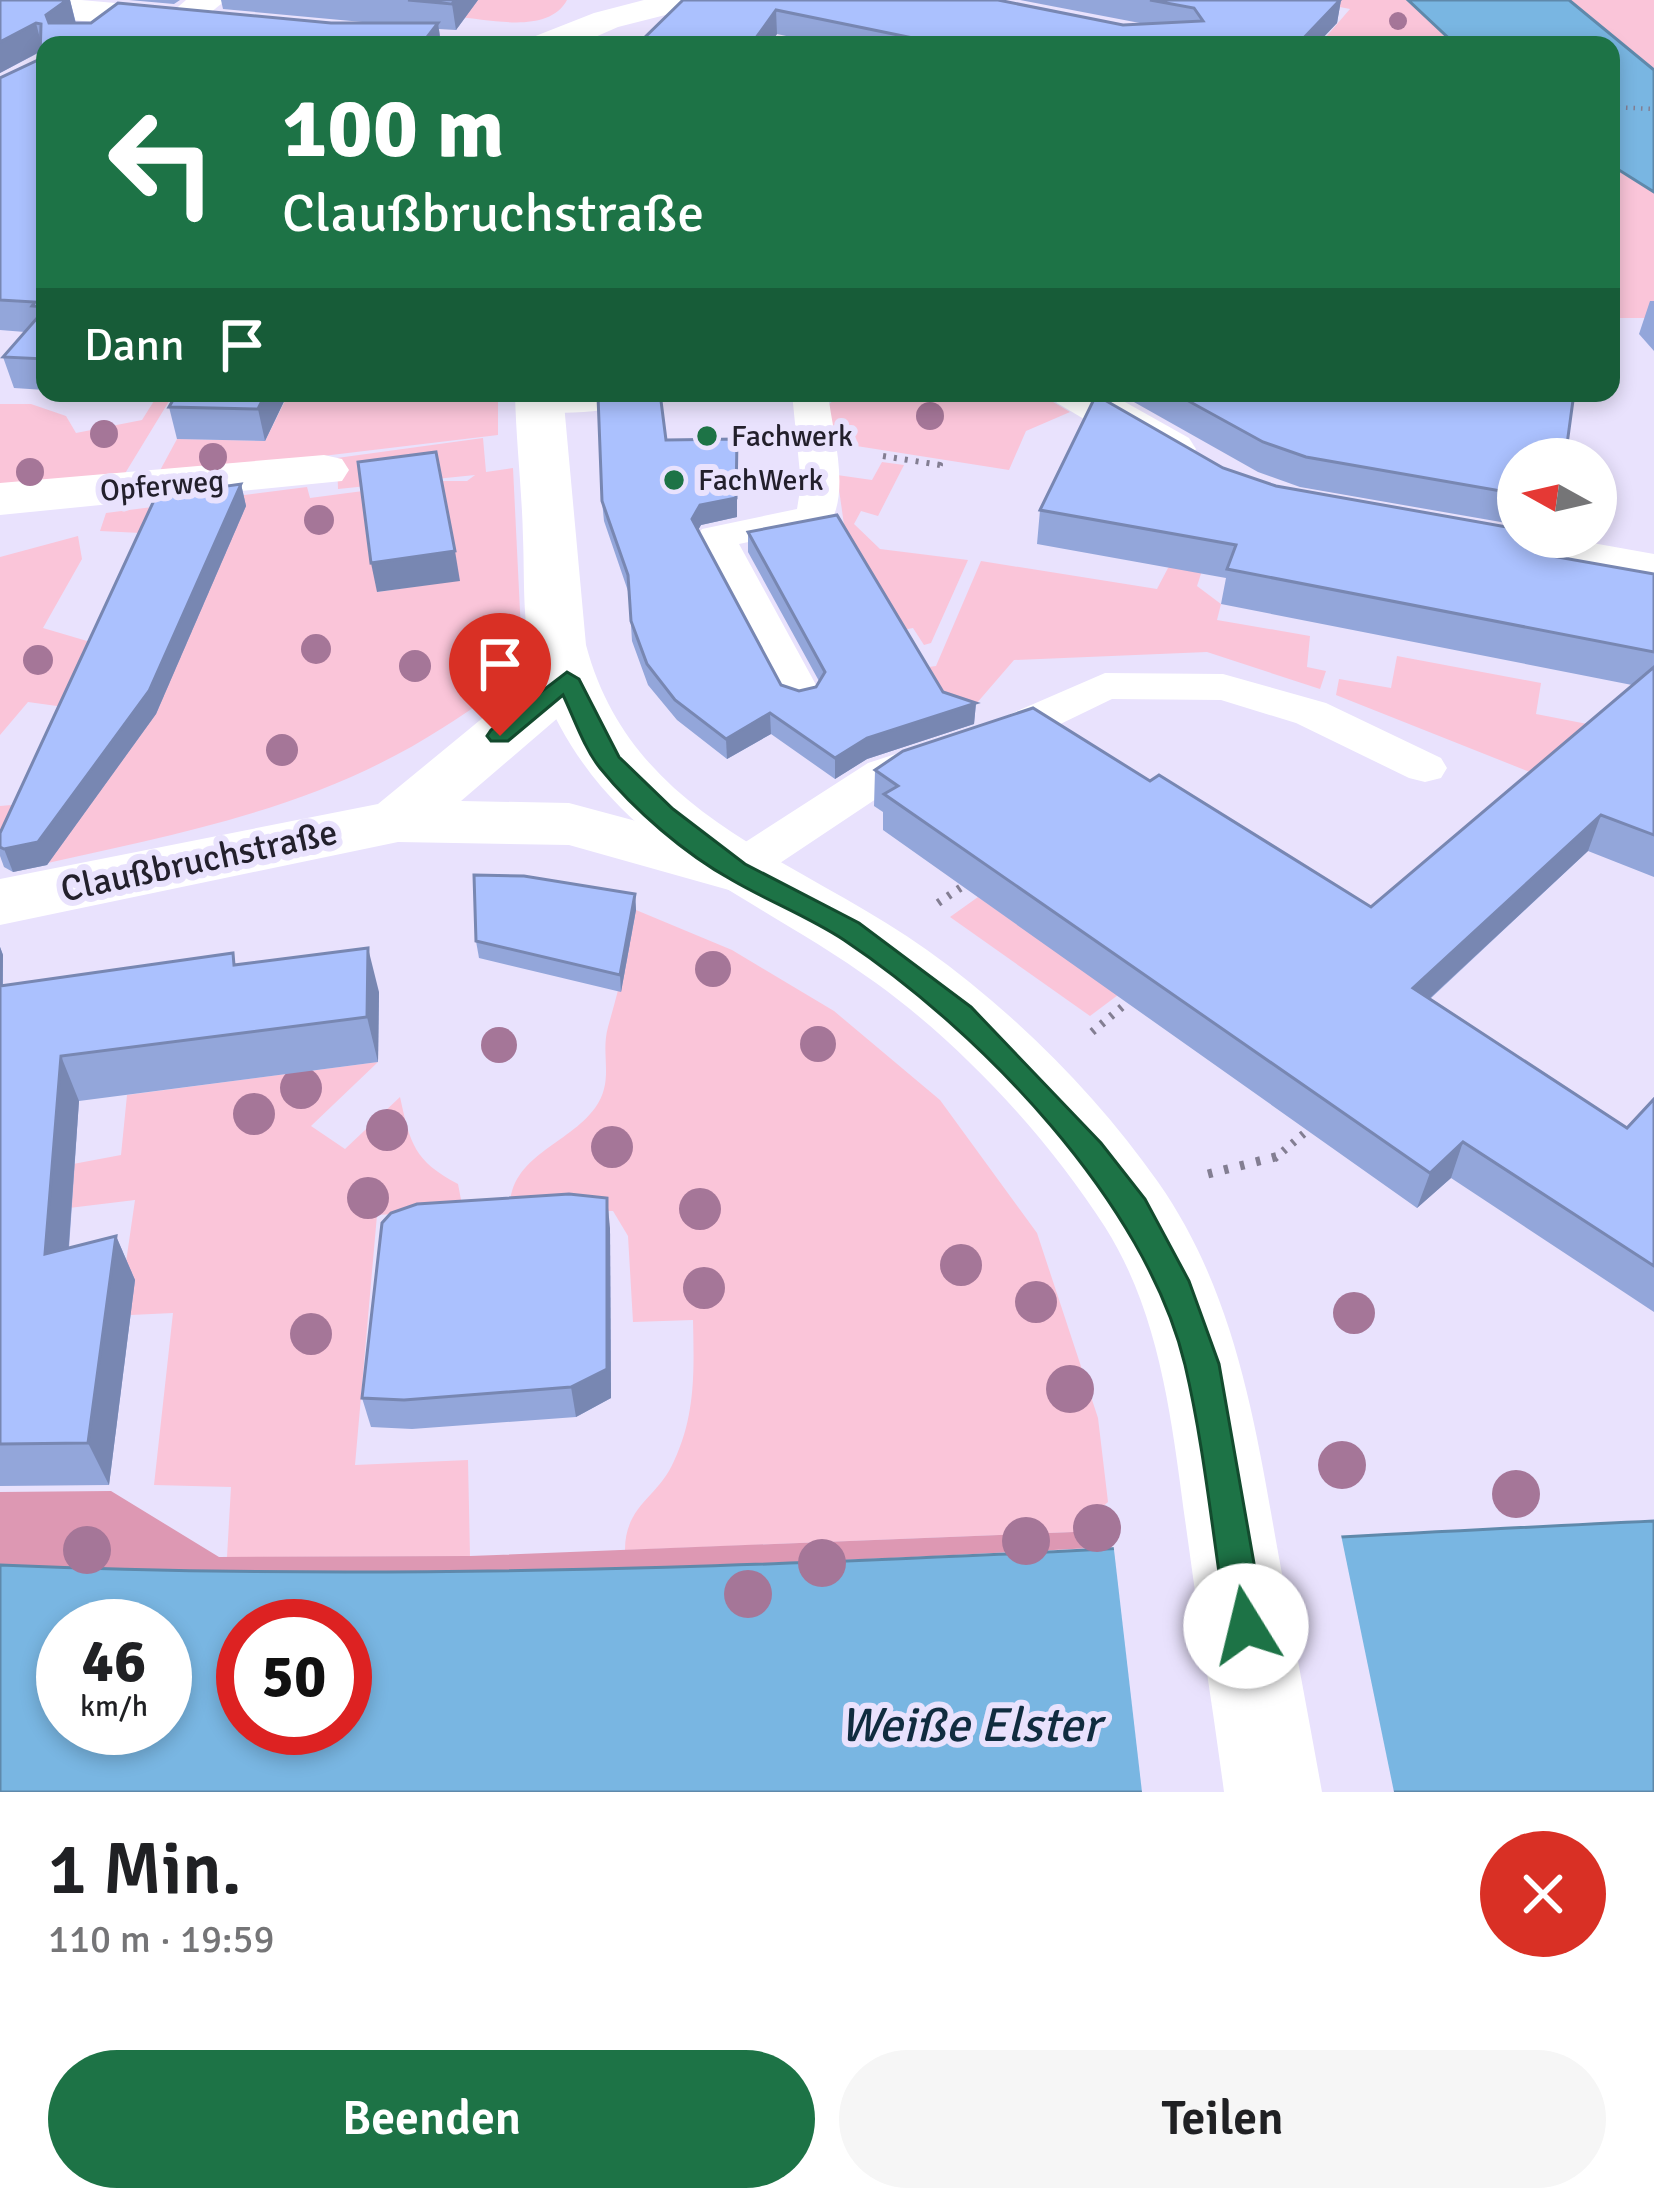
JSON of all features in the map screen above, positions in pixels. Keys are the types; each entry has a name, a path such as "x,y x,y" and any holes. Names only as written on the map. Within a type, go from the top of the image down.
{"street":[{"path":"568,36 606,20 685,0"},
{"path":"0,3 120,14 195,10 245,25"},
{"path":"87,36 120,14"},
{"path":"539,402 550,541 550,619 567,679 608,762 663,815 736,871 849,930 961,1015 1090,1151 1134,1208 1172,1281 1202,1364 1274,1792"},
{"path":"1090,402 1219,476"},
{"name":"Opferweg","path":"0,500 324,470"},
{"path":"1414,527 1654,570"},
{"name":"Claußbruchstraße","path":"398,820 567,679"},
{"name":"Claußbruchstraße","path":"0,902 398,820 569,824 736,871"}],"lane":[{"path":"800,694 716,537 815,517 820,484 811,402"},
{"path":"736,871 884,773 1001,735 1105,686 1223,687 1311,713 1425,768"}],"path":[{"path":"1620,107 1654,109"},
{"path":"1082,1041 1128,1002"},
{"path":"1195,1177 1276,1158 1308,1130"}],"shaded area":[{"path":"468,0 567,0 546,18 517,22 456,17"},
{"path":"1304,0 1408,0 1446,36 1327,36 1350,9"},
{"path":"1569,0 1654,0 1654,70 1620,42 1620,36 1613,36"},
{"path":"1620,171 1654,192 1654,318 1620,318"},
{"path":"153,402 169,402 121,480 0,487 0,404 31,404 66,416 76,433 142,420"},
{"path":"284,402 498,402 498,435 157,476 177,439 265,441"},
{"path":"1053,402 1070,412 1026,431 1009,470 831,442 829,404"},
{"path":"483,438 486,472 513,468 522,652 489,696 395,756 294,800 189,831 26,868 0,849 0,806 93,798 151,719 28,702 0,735 0,557 78,536 82,559 43,628 104,646 141,533 100,531 106,513 307,487 310,498 363,491 378,592 459,580 441,481 467,481 475,475 338,489 337,458"},
{"path":"882,462 904,465 878,516 861,511 854,524 880,549 968,560 931,643 924,645 913,628 893,632 845,532 837,475 872,480"},
{"path":"1216,528 1197,586 1221,604 1217,620 1310,636 1307,667 1326,671 1320,689 1207,652 1014,660 976,704 920,704 915,669 936,666 981,561 1157,589 1168,568"},
{"path":"1397,656 1541,683 1536,714 1654,737 1550,780 1336,695 1339,679 1391,688"},
{"path":"978,897 1118,995 1090,1016 950,917"},
{"path":"636,910 732,950 834,1011 940,1100 1037,1233 1098,1418 1108,1502 1074,1532 625,1550 630,1522 667,1474 681,1443 690,1409 693,1320 633,1322 628,1236 613,1211 510,1209 519,1176 584,1121 601,1098 606,1038"},
{"path":"378,1062 311,1126 345,1149 400,1097 416,1149 458,1184 463,1210 377,1215 355,1465 468,1460 470,1556 227,1557 231,1487 154,1485 173,1313 131,1315 123,1283 135,1200 69,1208 73,1164 121,1155 127,1095"},
{"path":"111,1491 219,1557 470,1556 1074,1532 1110,1547 555,1570 278,1572 0,1565 0,1492"}],"water":[{"path":"1408,0 1569,0 1613,36 1446,36"},
{"path":"1620,42 1654,70 1654,192 1620,171"},
{"name":"Weiße Elster","path":"1654,1521 1654,1792 0,1792 0,1565 413,1572 1034,1553"}],"pier":[{"path":"1340,1530 1394,1792 1142,1792 1113,1541"}],"building":[{"path":"0,0 67,0 46,15 49,23 91,23 118,3 331,23 438,23 428,36 41,36 41,24 36,23 0,42"},
{"path":"408,0 455,0 452,4"},
{"path":"683,0 998,0 1123,25 1203,21 1194,8 1150,0 1340,0 1306,36 903,36 776,10 757,36 646,36"},
{"path":"36,61 36,306 32,306 35,302 0,300 0,78"},
{"path":"36,319 36,359 3,357"},
{"path":"172,402 262,402 258,409 169,407"},
{"path":"598,402 661,402 666,440 737,439 736,498 700,505 692,519 781,685 799,691 816,687 825,672 748,532 837,515 943,692 976,703 867,738 835,758 770,713 726,739 675,700 647,664 631,621 628,575 602,501"},
{"path":"1093,402 1108,402 1223,468 1276,486 1497,525 1497,558 1563,558 1654,574 1654,652 1227,569 1236,545 1040,510"},
{"path":"1190,402 1573,402 1568,438 1497,438 1497,490 1306,457 1263,442"},
{"path":"436,452 455,551 371,563 358,462"},
{"path":"241,484 149,691 38,842 0,847 0,833 156,496"},
{"path":"1654,667 1654,835 1601,815 1413,988 1627,1128 1654,1099 1654,1266 1463,1142 1430,1173 884,794 898,786 875,770 903,751 1033,708 1150,781 1159,775 1371,907"},
{"path":"474,875 524,876 635,894 620,975 476,941"},
{"path":"368,948 367,1017 61,1056 45,1254 116,1236 88,1443 0,1444 0,986 233,953 234,965"},
{"path":"569,1194 607,1198 607,1369 571,1387 404,1400 362,1398 382,1223 391,1213 417,1204"}],"place":[{"name":"Fachwerk","path":"707,436"},
{"name":"FachWerk","path":"674,480"}],"route":[{"path":"500,736 567,679 608,762 663,815 736,871 849,930 904,968 961,1015 1090,1151 1134,1208 1172,1281 1202,1364 1246,1626"}]}
